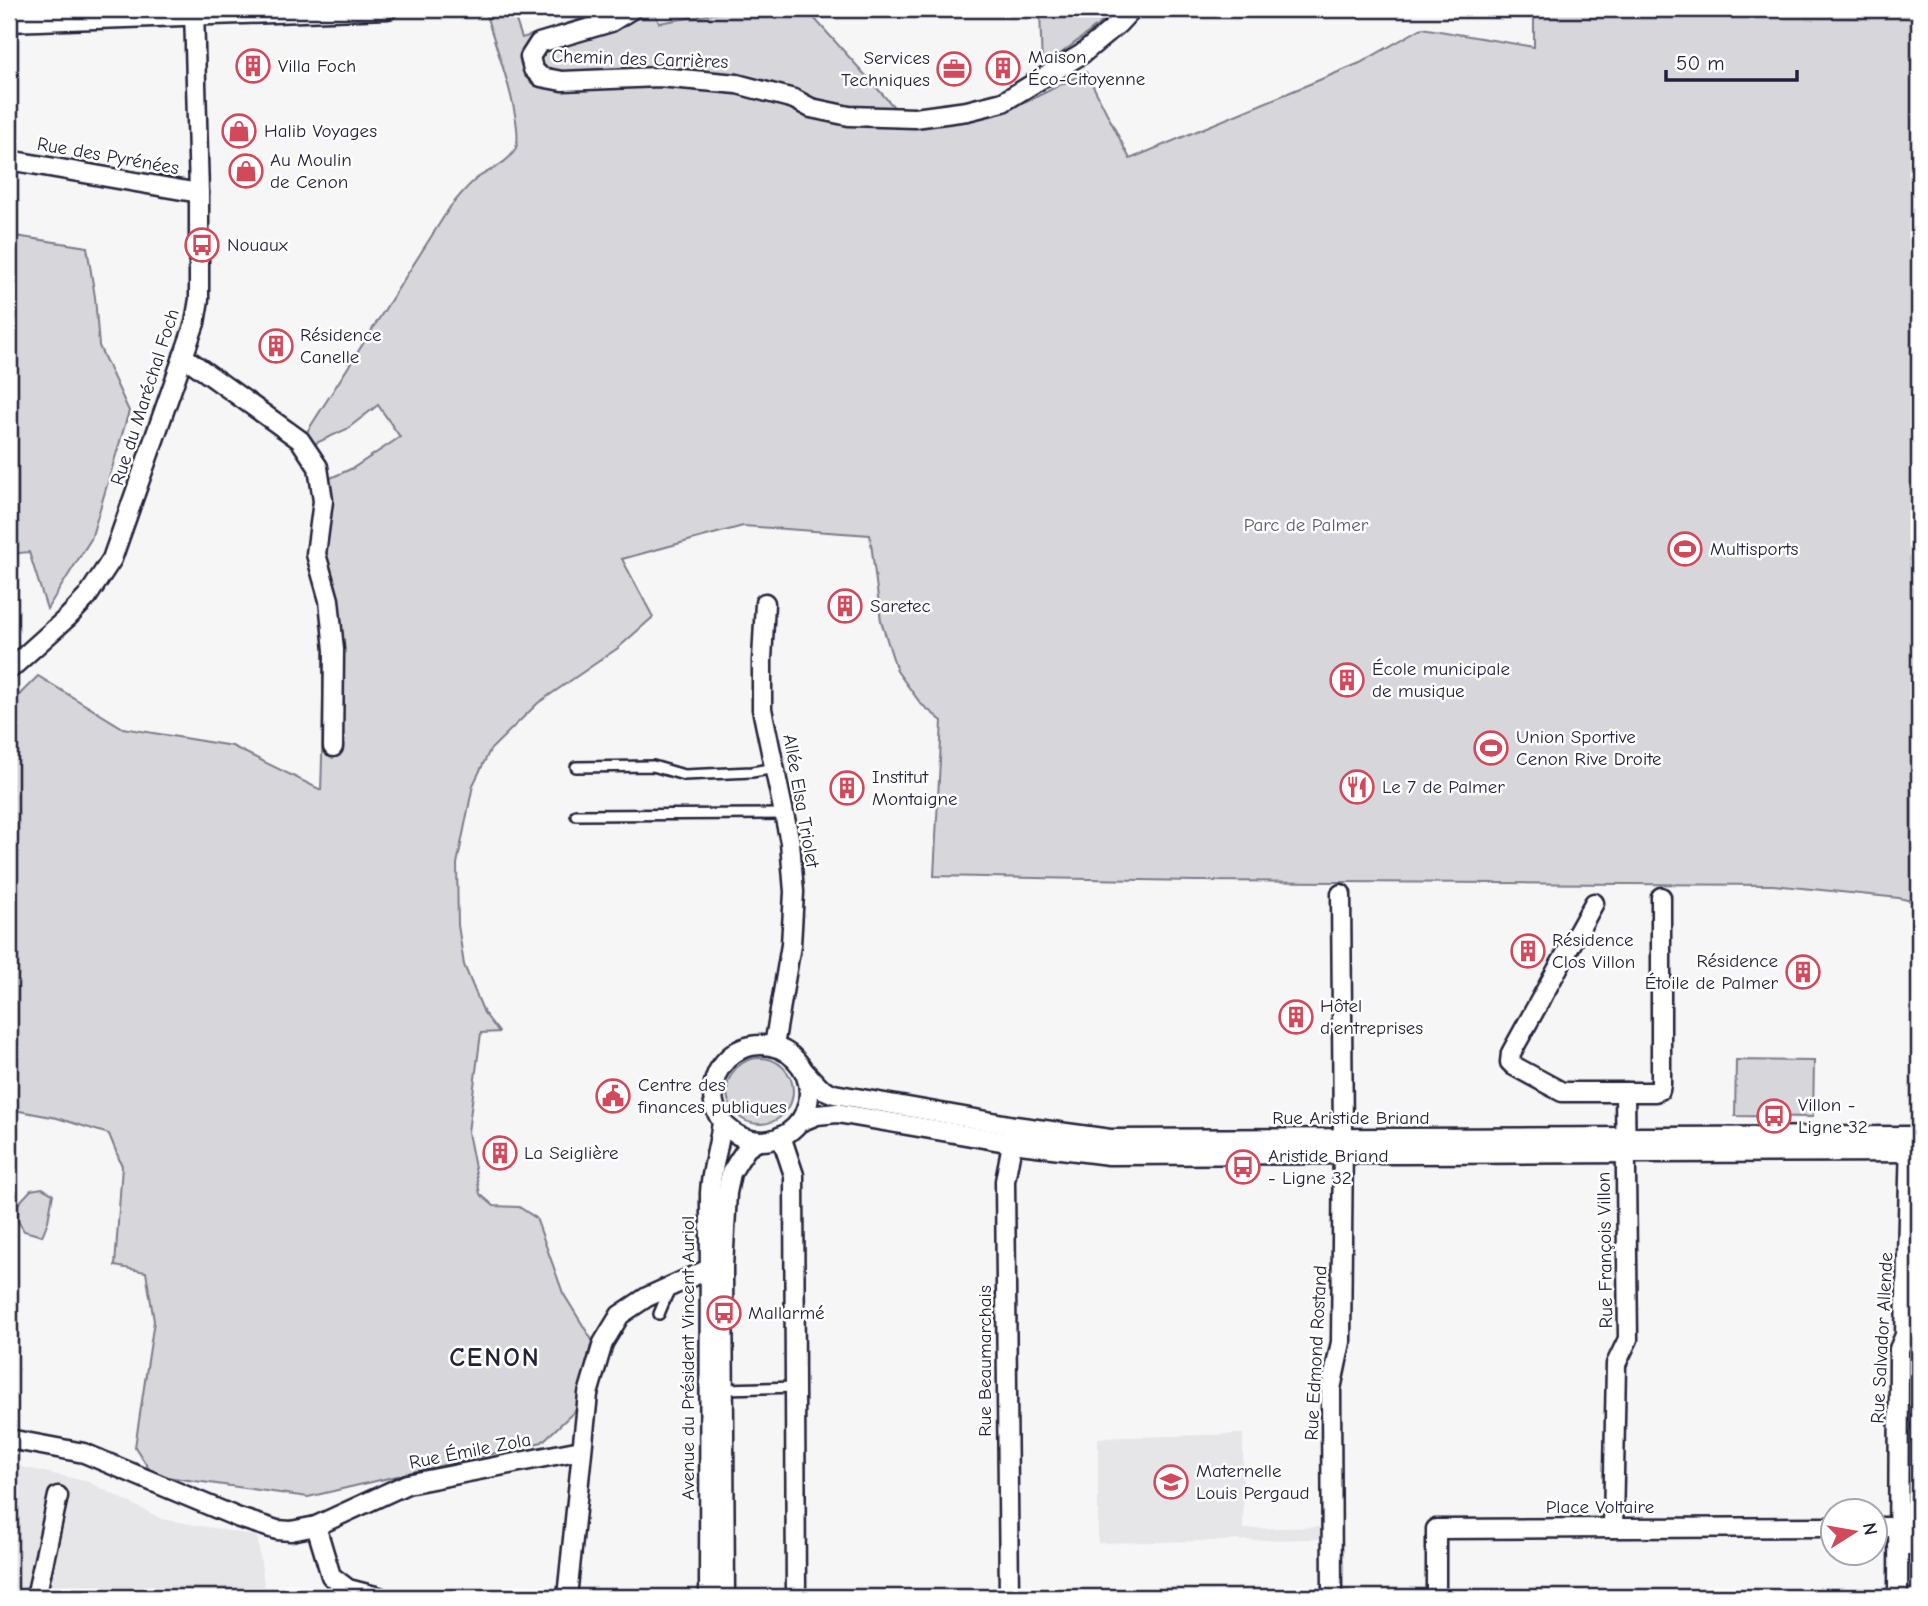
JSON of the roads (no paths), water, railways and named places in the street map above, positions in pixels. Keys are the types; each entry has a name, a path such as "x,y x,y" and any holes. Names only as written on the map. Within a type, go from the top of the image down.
{"street":[{"path":"9,22 29,15 388,9"},
{"name":"Chemin des Carrières","path":"632,9 611,22 539,43 530,57 533,69 541,77 562,81 659,77 737,83 794,99 811,108 849,116 915,118 967,111 1003,102 1082,54 1132,9"},
{"name":"Rue du Maréchal Foch","path":"9,670 87,597 112,559 195,323 198,299 199,193 194,13"},
{"name":"Rue des Pyrénées","path":"9,160 199,193"},
{"path":"183,356 300,440 318,467 323,501 316,554 329,600 334,650 333,747"},
{"name":"Allée Elsa Triolet","path":"765,603 762,709 785,814 793,868 791,945 774,1046"},
{"name":"Rue Edmond Rostand","path":"1332,1597 1331,1389 1341,1342 1342,894"},
{"path":"1594,903 1511,1053 1510,1062 1562,1092 1655,1092 1660,1090 1661,1084 1661,897"},
{"path":"759,1044 774,1046 797,1060 804,1071 809,1097 806,1110 800,1122 789,1133 758,1141 744,1138 722,1121 715,1108 715,1078 732,1054 745,1047 759,1044"},
{"name":"Rue Aristide Briand","path":"804,1071 820,1088 834,1094 1110,1155 1343,1146 1914,1144"},
{"name":"Rue François Villon","path":"1613,1528 1616,1364 1628,1339 1625,1092"},
{"name":"Rue Aristide Briand","path":"800,1122 817,1115 837,1113 1013,1135"},
{"name":"Avenue du Président Vincent Auriol","path":"709,1597 716,1388 716,1268 711,1173 722,1121"},
{"name":"Rue Beaumarchais","path":"1009,1597 1005,1181 1013,1135"},
{"path":"781,1136 794,1175 796,1597"},
{"name":"Avenue du Président Vincent Auriol","path":"716,1268 732,1173 747,1149 758,1141"},
{"name":"Rue Salvador Allende","path":"1898,1597 1899,1349 1905,1335 1914,1144"},
{"path":"567,1597 587,1394 603,1343 620,1315 647,1297 716,1268"},
{"name":"Avenue du Président Vincent Auriol","path":"716,1388 724,1597"},
{"name":"Rue Émile Zola","path":"9,1439 84,1453 239,1518 277,1530 291,1531 316,1526 407,1484 580,1450"},
{"path":"36,1597 58,1496"},
{"path":"316,1526 331,1576 348,1589 379,1597"},
{"name":"Place Voltaire","path":"1436,1597 1436,1529 1820,1527"},
{"path":"1890,1527 1919,1527"},
{"path":"1898,1545 1919,1545"}],"lane":[{"path":"576,767 653,766 684,775 752,772 776,768"},
{"path":"576,815 785,814"},
{"path":"659,1314 671,1286"},
{"path":"716,1388 795,1387"}],"place":[{"name":"Villa Foch","path":"253,66"},
{"name":"Maison Éco-Citoyenne","path":"1003,68"},
{"name":"Services Techniques","path":"954,69"},
{"name":"Halib Voyages","path":"239,131"},
{"name":"Au Moulin de Cenon","path":"246,171"},
{"name":"Nouaux","path":"202,245"},
{"name":"Résidence Canelle","path":"276,346"},
{"name":"Multisports","path":"1685,549"},
{"name":"Saretec","path":"845,606"},
{"name":"École municipale de musique","path":"1347,680"},
{"name":"Union Sportive Cenon Rive Droite","path":"1491,748"},
{"name":"Le 7 de Palmer","path":"1357,787"},
{"name":"Institut Montaigne","path":"847,788"},
{"name":"Résidence Clos Villon","path":"1528,951"},
{"name":"Résidence Étoile de Palmer","path":"1803,972"},
{"name":"Hôtel d'entreprises","path":"1296,1017"},
{"name":"Centre des finances publiques","path":"613,1096"},
{"name":"Villon - Ligne 32","path":"1774,1116"},
{"name":"La Seiglière","path":"500,1153"},
{"name":"Aristide Briand - Ligne 32","path":"1243,1167"},
{"name":"Mallarmé","path":"724,1313"},
{"name":"Maternelle Louis Pergaud","path":"1171,1482"}],"district":[{"name":"CENON","path":"495,1358"}],"park label":[{"name":"Parc de Palmer","path":"1306,525"}]}
